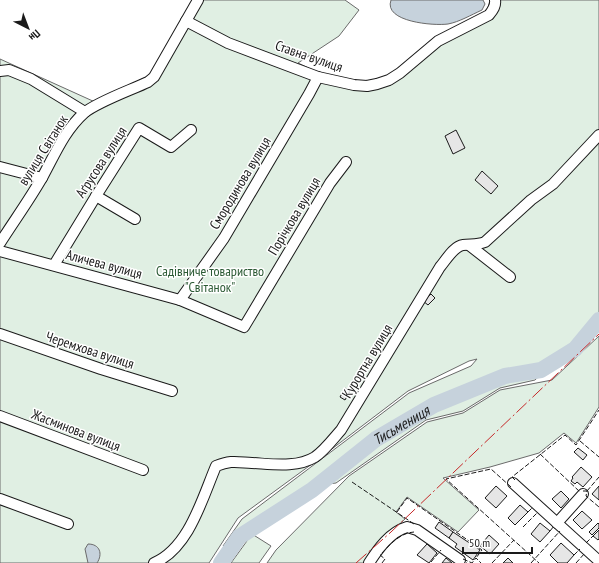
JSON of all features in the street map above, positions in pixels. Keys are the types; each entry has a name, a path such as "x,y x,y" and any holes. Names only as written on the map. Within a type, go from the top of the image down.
{"street":[{"name":"вулиця Світанок","path":"0,243 42,178 64,137 85,112 148,82 154,77 164,63 198,0"},
{"name":"Ставна вулиця","path":"186,21 228,43 318,77 354,85 377,84 389,80 400,73 438,41 489,15 495,6 495,0"},
{"path":"0,71 10,70 31,79 85,112"},
{"name":"Смородинова вулиця","path":"180,300 224,238 318,77"},
{"name":"Аґрусова вулиця","path":"54,265 139,128 171,147 190,130"},
{"name":"Курортна вулиця","path":"154,563 173,552 183,540 216,466 228,461 279,465 302,462 315,456 329,444 341,430 440,267 454,250 461,245 479,244 485,242 531,200 553,184 599,135"},
{"name":"Порічкова вулиця","path":"244,327 330,183 346,162"},
{"path":"0,167 42,178"},
{"path":"96,196 135,220"},
{"path":"469,245 510,277"},
{"name":"Аличева вулиця","path":"0,251 180,300 244,327"},
{"name":"Черемхова вулиця","path":"0,334 101,369 172,391"},
{"name":"Жасминова вулиця","path":"0,416 143,470"},
{"path":"513,483 599,561"},
{"path":"557,522 582,494"},
{"path":"0,499 68,524"},
{"path":"369,562 392,535 407,527 417,530 460,560"}],"green space":[{"name":"Садівниче товариство \"Світанок\"","path":"203,0 345,0 359,10 339,36 298,63 321,74 366,82 388,76 487,11 490,0 599,0 599,314 572,345 535,380 500,388 463,411 426,420 336,483 311,486 223,546 242,519 409,393 471,366 477,359 469,361 408,391 238,518 209,563 0,563 0,59 95,102 150,75 193,17"},
{"path":"599,336 599,407 576,443 564,433 539,453 443,478 479,510 458,532 407,497 396,512 405,519 375,547 365,563 267,563 276,550 349,476 427,422 463,413 500,390 552,380"},
{"path":"252,534 271,546 259,563 231,563"}],"shaded area":[{"path":"391,0 483,0 485,4 482,10 456,22 448,24 432,24 402,18 395,13 391,7"},
{"path":"88,544 92,544 99,550 100,556 97,563 88,563 85,549"}],"building":[{"path":"456,130 465,148 453,154 445,136"},
{"path":"482,171 498,186 491,194 475,180"},
{"path":"431,294 435,298 428,305 423,301"},
{"path":"345,388 350,391 345,400 340,397"},
{"path":"578,448 587,455 583,460 574,452"},
{"path":"581,467 592,477 583,487 577,482 575,484 571,481 573,478 572,477"},
{"path":"496,486 507,496 496,508 485,498"},
{"path":"599,486 599,500 592,494"},
{"path":"561,491 569,499 561,508 552,499"},
{"path":"520,505 528,512 515,525 508,518"},
{"path":"582,511 592,520 582,529 573,520"},
{"path":"439,522 453,532 449,538 435,528"},
{"path":"540,523 550,531 540,542 531,534"},
{"path":"598,523 599,528 592,535 589,532"},
{"path":"599,530 599,539 598,540 593,536"},
{"path":"453,532 480,550 473,560 455,547 457,544 449,538"},
{"path":"489,535 499,544 490,554 480,546"},
{"path":"561,543 574,555 567,563 558,563 550,555"},
{"path":"427,544 437,553 429,563 417,555"},
{"path":"446,558 452,563 442,563"},
{"path":"508,558 513,563 503,563"}],"waterway":[{"name":"Тисьмениця","path":"221,563 239,537 312,490 376,439 434,405 505,376 541,370 575,349 599,320"}],"fence":[{"path":"515,480 512,477 565,435 576,445 599,410"},
{"path":"580,441 599,457"},
{"path":"540,454 580,492"},
{"path":"511,487 491,469 446,479 539,563"},
{"path":"587,491 599,477"},
{"path":"352,482 414,524"},
{"path":"583,491 587,491 586,496 599,507"},
{"path":"397,512 407,498 482,550 476,558"},
{"path":"528,512 533,507"},
{"path":"523,527 538,512"},
{"path":"550,531 554,526"},
{"path":"531,563 560,531"},
{"path":"382,563 385,559 380,555 391,544 399,537 414,532"},
{"path":"586,543 594,535"},
{"path":"492,563 514,540"},
{"path":"574,555 580,549"},
{"path":"431,562 441,550"},
{"path":"576,563 585,553"},
{"path":"463,559 472,563 476,558 481,563"}],"power":[{"path":"356,563 391,532 599,334"}]}
